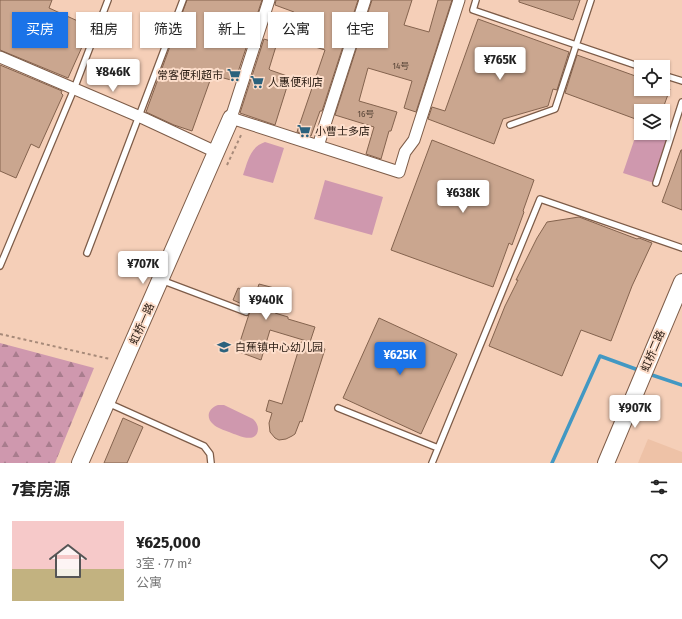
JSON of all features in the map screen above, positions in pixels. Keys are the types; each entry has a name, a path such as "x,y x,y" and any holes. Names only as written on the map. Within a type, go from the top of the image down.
{"street":[{"path":"269,0 231,118 400,172 405,152 414,140 459,0"},
{"path":"318,146 365,0"},
{"path":"0,57 139,116 216,152"},
{"name":"虹桥一路","path":"80,463 231,118"},
{"name":"虹桥二路","path":"606,463 682,282"}],"lane":[{"path":"0,266 74,88 108,0"},
{"path":"87,253 183,0"},
{"path":"476,0 473,10 634,65"},
{"path":"510,126 555,108 591,0"},
{"path":"670,78 682,82"},
{"path":"656,183 682,102"},
{"path":"432,463 540,199 682,248"},
{"path":"161,280 246,312"},
{"path":"107,402 204,446 210,454 211,463"},
{"path":"338,408 438,448"}],"path":[{"path":"0,334 124,363"}],"shaded area":[{"path":"648,439 682,452 682,463 638,463"}],"green space":[{"path":"634,140 668,140 654,183 623,173"},
{"path":"265,142 284,148 273,183 243,175 250,155 256,147"},
{"path":"325,180 383,197 372,235 314,219"},
{"path":"0,343 94,368 55,463 0,463"},
{"path":"218,405 224,405 253,419 258,426 257,434 254,437 246,438 219,428 209,418 210,410"}],"building":[{"path":"0,0 52,0 49,8 58,12 12,12 12,48 68,48 68,17 76,20 76,48 82,48 68,78 0,50"},
{"path":"187,0 262,0 258,12 204,12 204,48 246,48 235,81 212,75 192,131 174,125 146,112 169,48 196,48 196,12 183,12"},
{"path":"276,0 358,0 354,12 332,12 332,48 342,48 322,111 320,111 311,136 297,132 325,50 318,48 324,48 324,12 294,12 275,5"},
{"path":"372,0 412,0 404,25 429,32 438,0 452,0 416,112 404,108 412,81 368,68 359,101 397,112 391,131 389,131 381,159 366,154 374,127 335,115 357,48 388,48 388,12 368,12"},
{"path":"519,0 580,0 573,20 519,2"},
{"path":"478,19 569,52 557,90 553,89 548,106 503,119 494,144 428,119 432,107 445,111"},
{"path":"264,39 268,40 268,48 275,48 269,69 290,77 275,125 240,113"},
{"path":"577,55 634,75 634,96 667,96 665,104 634,104 634,118 565,93"},
{"path":"0,65 62,91 61,93 63,95 39,148 31,144 16,178 0,171"},
{"path":"432,140 534,180 512,245 509,243 493,287 391,250"},
{"path":"682,150 682,210 662,202"},
{"path":"579,217 637,239 639,238 652,243 632,286 611,341 581,330 562,376 489,346 505,306 518,280 516,280 537,238 547,222"},
{"path":"259,284 282,290 275,313 288,317 288,319 315,327 310,342 270,330 261,360 237,351 251,308 233,300 238,288 255,296"},
{"path":"379,318 457,354 421,434 343,398"},
{"path":"301,342 325,349 302,422 300,421 295,434 286,439 279,440 270,432 269,423 272,413 266,411 269,400 282,404"},
{"path":"123,418 143,427 127,463 104,463"}],"waterway":[{"path":"552,463 600,356 641,371"},
{"path":"649,374 682,385"}],"place":[{"name":"常客便利超市","path":"234,75"},
{"name":"人惠便利店","path":"257,82"},
{"name":"小曹士多店","path":"304,131"},
{"name":"白蕉镇中心幼儿园","path":"224,347"}]}
